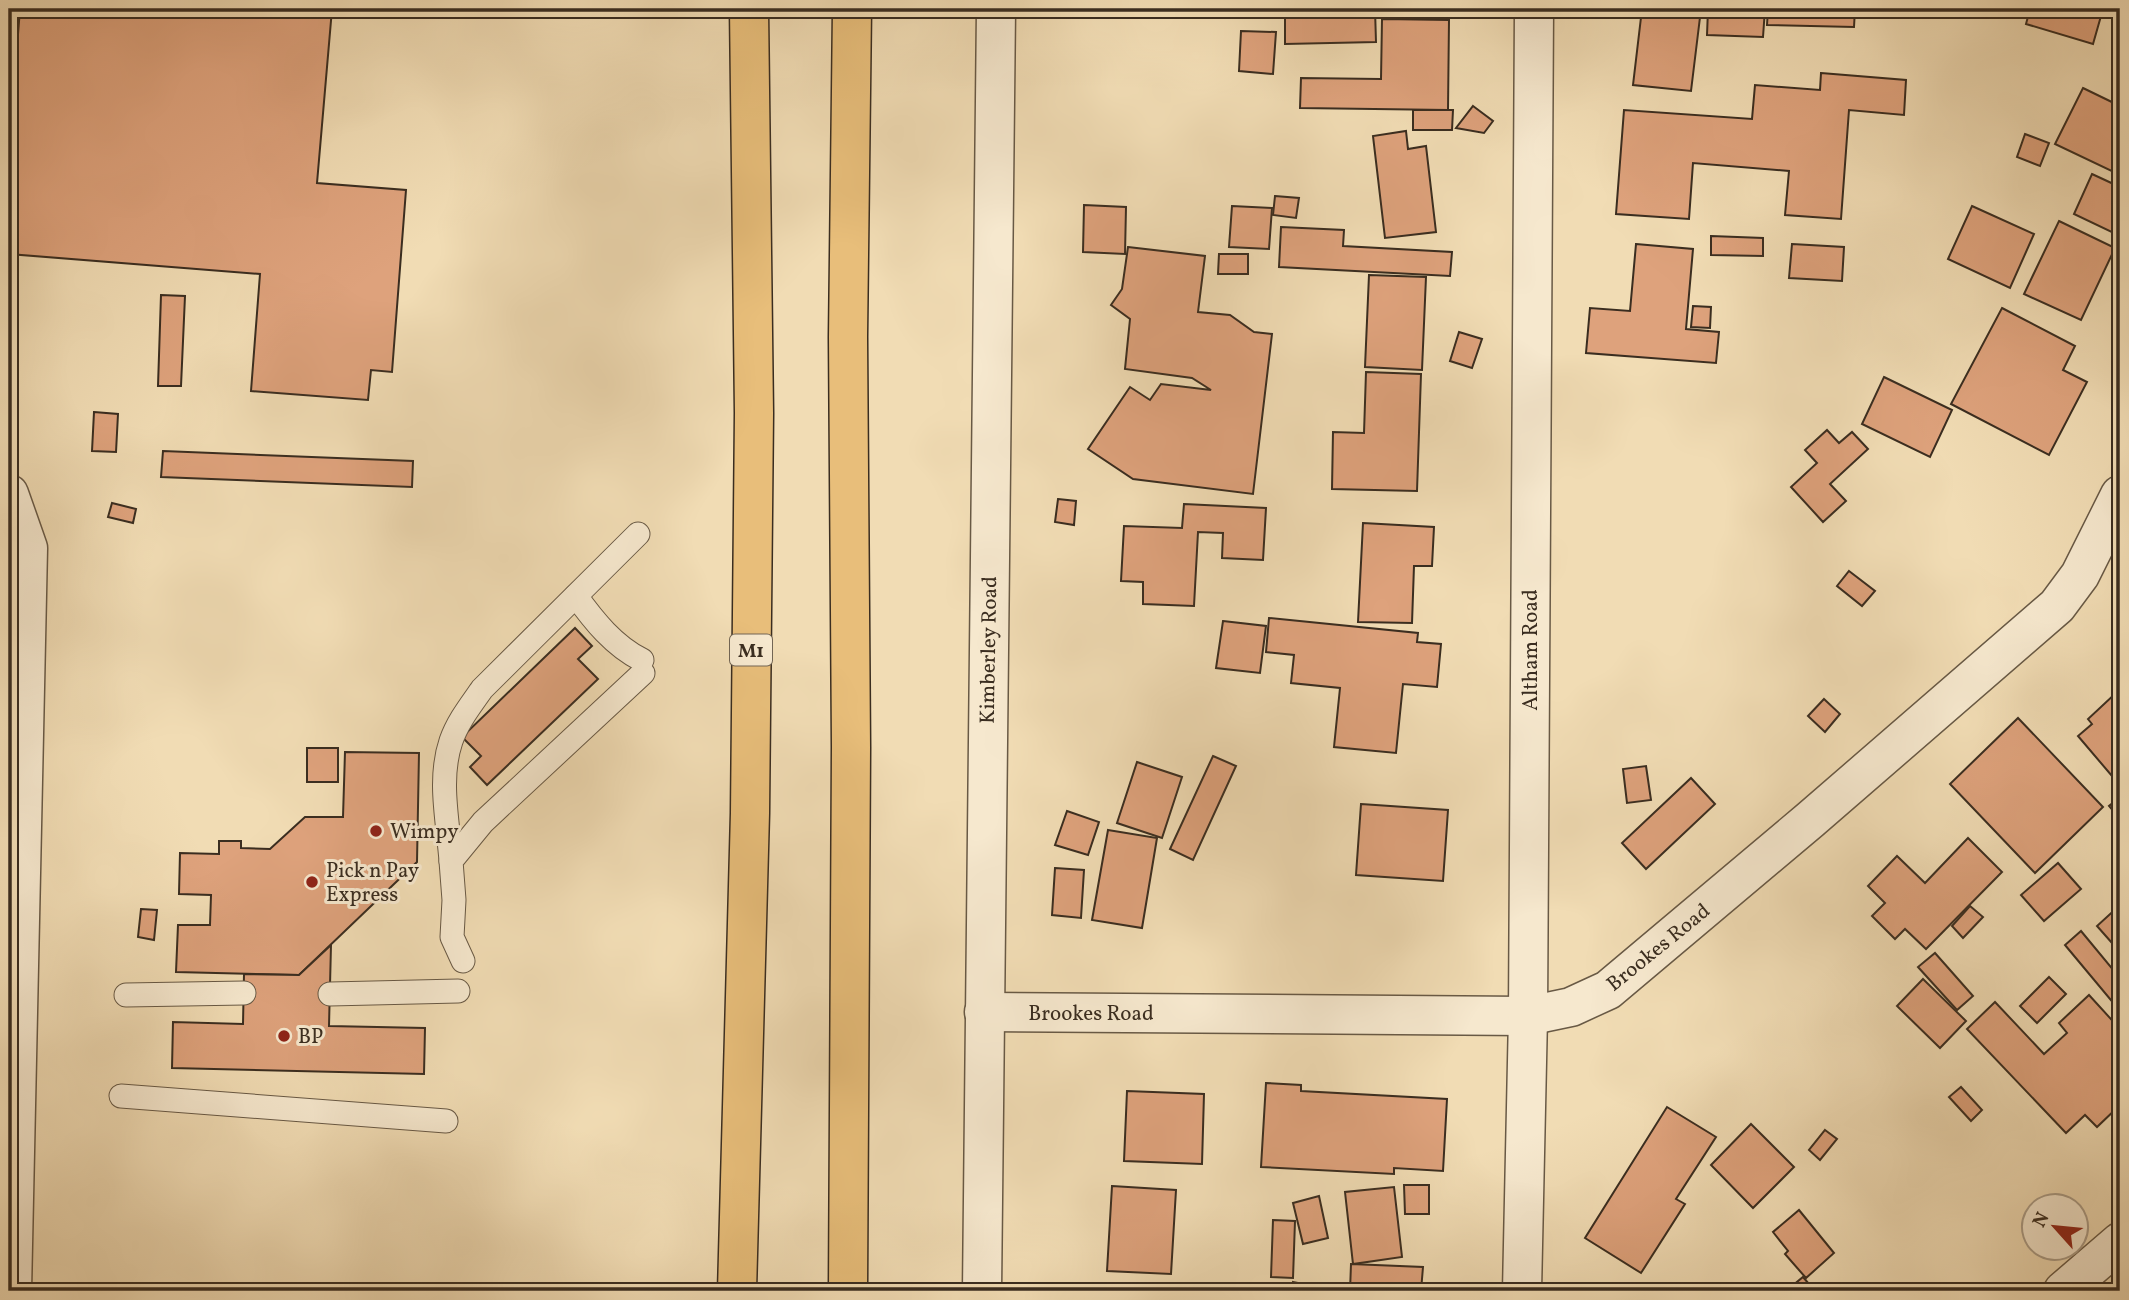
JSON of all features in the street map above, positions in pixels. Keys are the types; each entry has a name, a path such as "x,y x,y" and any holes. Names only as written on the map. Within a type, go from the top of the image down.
{"highway":[{"name":"M1","path":"737,1291 750,813 753,468 748,9"},
{"path":"848,1291 851,747 848,337 852,9"}],"street":[{"name":"Kimberley Road","path":"982,1291 996,9"},
{"name":"Altham Road","path":"1521,1291 1528,1016 1534,9"},
{"path":"9,494 28,548 12,1291"},
{"name":"Brookes Road","path":"984,1012 1528,1016 1571,1007 1608,990 1810,820 2056,606 2080,575 2120,495"},
{"path":"2063,1291 2120,1242"}],"lane":[{"path":"463,961 452,937 454,900 444,778 452,739 482,689 638,534"},
{"path":"451,861 483,822 643,667 593,618 576,596"},
{"path":"330,994 458,991"},
{"path":"126,995 244,993"},
{"path":"121,1096 446,1121"}],"building":[{"path":"20,9 332,9 317,183 406,190 392,372 371,370 368,400 251,391 260,274 9,254 9,148"},
{"path":"1285,9 1375,9 1376,42 1285,44"},
{"path":"1642,9 1701,9 1691,91 1633,85"},
{"path":"1708,9 1765,9 1763,37 1707,35"},
{"path":"1768,9 1855,9 1854,27 1767,25"},
{"path":"2030,9 2103,9 2093,44 2026,24"},
{"path":"1382,19 1449,20 1448,110 1300,108 1301,78 1381,79"},
{"path":"1241,31 1276,32 1273,74 1239,71"},
{"path":"1821,73 1906,80 1904,115 1849,110 1841,219 1785,215 1789,171 1693,163 1689,219 1616,214 1624,110 1752,119 1755,85 1820,90"},
{"path":"2083,88 2120,106 2120,175 2055,144"},
{"path":"1473,106 1493,121 1484,133 1456,128"},
{"path":"1413,110 1453,110 1452,130 1413,130"},
{"path":"1406,131 1408,149 1426,146 1436,232 1385,238 1373,136"},
{"path":"2025,134 2049,143 2040,166 2017,157"},
{"path":"2092,174 2120,187 2120,236 2074,214"},
{"path":"1275,196 1299,198 1296,218 1273,215"},
{"path":"1084,205 1126,207 1125,254 1083,252"},
{"path":"1232,206 1272,208 1269,249 1229,247"},
{"path":"1972,206 2034,234 2010,288 1948,259"},
{"path":"2059,221 2115,248 2081,320 2024,294"},
{"path":"1281,227 1344,230 1343,246 1452,252 1450,276 1279,267"},
{"path":"1711,236 1763,238 1763,256 1711,255"},
{"path":"1636,244 1693,249 1686,329 1719,332 1716,363 1586,353 1590,308 1630,311"},
{"path":"1792,244 1844,247 1842,281 1789,278"},
{"path":"1128,247 1205,256 1198,312 1230,315 1254,332 1272,334 1253,494 1133,479 1088,449 1130,387 1150,400 1161,384 1211,390 1192,378 1125,369 1130,319 1111,305 1122,289"},
{"path":"1219,254 1248,254 1248,274 1218,274"},
{"path":"1369,275 1426,277 1422,370 1365,367"},
{"path":"161,295 185,296 181,386 158,386"},
{"path":"1693,306 1711,307 1710,328 1691,327"},
{"path":"2002,308 2075,346 2063,370 2087,382 2049,455 1951,404"},
{"path":"1459,332 1482,339 1472,368 1450,361"},
{"path":"1366,372 1421,374 1417,491 1332,489 1333,432 1364,433"},
{"path":"1884,377 1952,410 1930,457 1862,424"},
{"path":"94,412 118,414 116,452 92,451"},
{"path":"1827,430 1839,443 1852,432 1868,449 1830,484 1846,501 1823,522 1791,487 1817,463 1805,450"},
{"path":"163,451 413,461 412,487 161,477"},
{"path":"1058,499 1076,501 1074,525 1055,522"},
{"path":"112,503 136,509 133,523 108,517"},
{"path":"1184,504 1266,508 1263,560 1222,558 1223,533 1198,532 1194,606 1143,604 1143,582 1121,581 1124,526 1182,528"},
{"path":"1363,523 1434,527 1432,566 1414,566 1412,623 1358,622"},
{"path":"1849,571 1875,591 1862,606 1837,586"},
{"path":"1269,618 1418,633 1417,642 1441,644 1437,687 1403,684 1396,753 1334,747 1340,688 1291,683 1294,655 1266,652"},
{"path":"1223,621 1266,626 1260,673 1216,668"},
{"path":"575,628 592,646 578,659 598,679 487,785 470,767 481,756 462,737"},
{"path":"2117,692 2120,696 2120,769 2112,776 2078,736 2092,724 2088,719"},
{"path":"1824,699 1840,714 1825,732 1808,716"},
{"path":"2018,718 2103,807 2035,873 1950,784"},
{"path":"307,748 338,748 338,782 307,782"},
{"path":"345,752 419,753 417,862 299,975 176,972 178,925 210,925 211,895 179,894 180,853 219,854 219,841 241,841 241,848 270,849 305,817 343,817"},
{"path":"1213,756 1236,766 1193,860 1170,849"},
{"path":"1137,762 1182,777 1162,838 1117,823"},
{"path":"1646,766 1651,800 1627,803 1623,769"},
{"path":"1691,778 1715,804 1646,869 1622,843"},
{"path":"2120,797 2120,819 2109,806"},
{"path":"1361,804 1448,810 1443,881 1356,875"},
{"path":"1067,811 1099,822 1088,855 1055,845"},
{"path":"1108,830 1157,838 1142,928 1092,920"},
{"path":"1968,838 2002,872 1926,949 1905,929 1895,939 1872,916 1885,903 1868,886 1897,856 1925,883"},
{"path":"2058,863 2081,889 2044,921 2021,895"},
{"path":"1055,868 1084,870 1081,918 1052,915"},
{"path":"2120,905 2120,952 2097,926"},
{"path":"1970,906 1983,917 1963,938 1952,926"},
{"path":"141,909 157,910 154,940 138,937"},
{"path":"2081,931 2120,978 2120,1011 2065,945"},
{"path":"331,945 329,1026 425,1028 424,1074 172,1068 173,1022 243,1024 244,974 299,975"},
{"path":"1935,953 1973,996 1957,1010 1918,967"},
{"path":"2049,977 2066,994 2037,1023 2020,1006"},
{"path":"1923,979 1966,1021 1940,1048 1897,1006"},
{"path":"2089,995 2120,1029 2120,1105 2097,1127 2085,1115 2066,1133 1967,1029 1995,1002 2044,1054 2067,1033 2059,1023"},
{"path":"1266,1083 1301,1085 1301,1091 1447,1099 1443,1171 1394,1168 1394,1174 1261,1167"},
{"path":"1961,1087 1982,1110 1971,1121 1949,1097"},
{"path":"1127,1091 1204,1094 1202,1164 1124,1161"},
{"path":"1667,1107 1716,1137 1676,1199 1685,1204 1641,1273 1585,1238"},
{"path":"1751,1124 1794,1167 1753,1208 1711,1165"},
{"path":"1825,1130 1837,1139 1820,1160 1809,1150"},
{"path":"1404,1185 1429,1185 1429,1214 1405,1214"},
{"path":"1112,1186 1176,1190 1171,1274 1107,1271"},
{"path":"1394,1187 1402,1257 1353,1264 1345,1192"},
{"path":"1319,1196 1328,1238 1303,1244 1293,1203"},
{"path":"1799,1210 1834,1253 1806,1278 1785,1254 1788,1251 1773,1232"},
{"path":"1273,1220 1295,1221 1293,1278 1271,1277"},
{"path":"1351,1264 1423,1267 1421,1291 1350,1291"},
{"path":"1803,1277 1815,1291 1786,1291"},
{"path":"1293,1282 1313,1286 1312,1291 1292,1291"}],"place":[{"name":"Wimpy","path":"376,831"},
{"name":"Pick n Pay Express","path":"312,882"},
{"name":"BP","path":"284,1036"}]}
